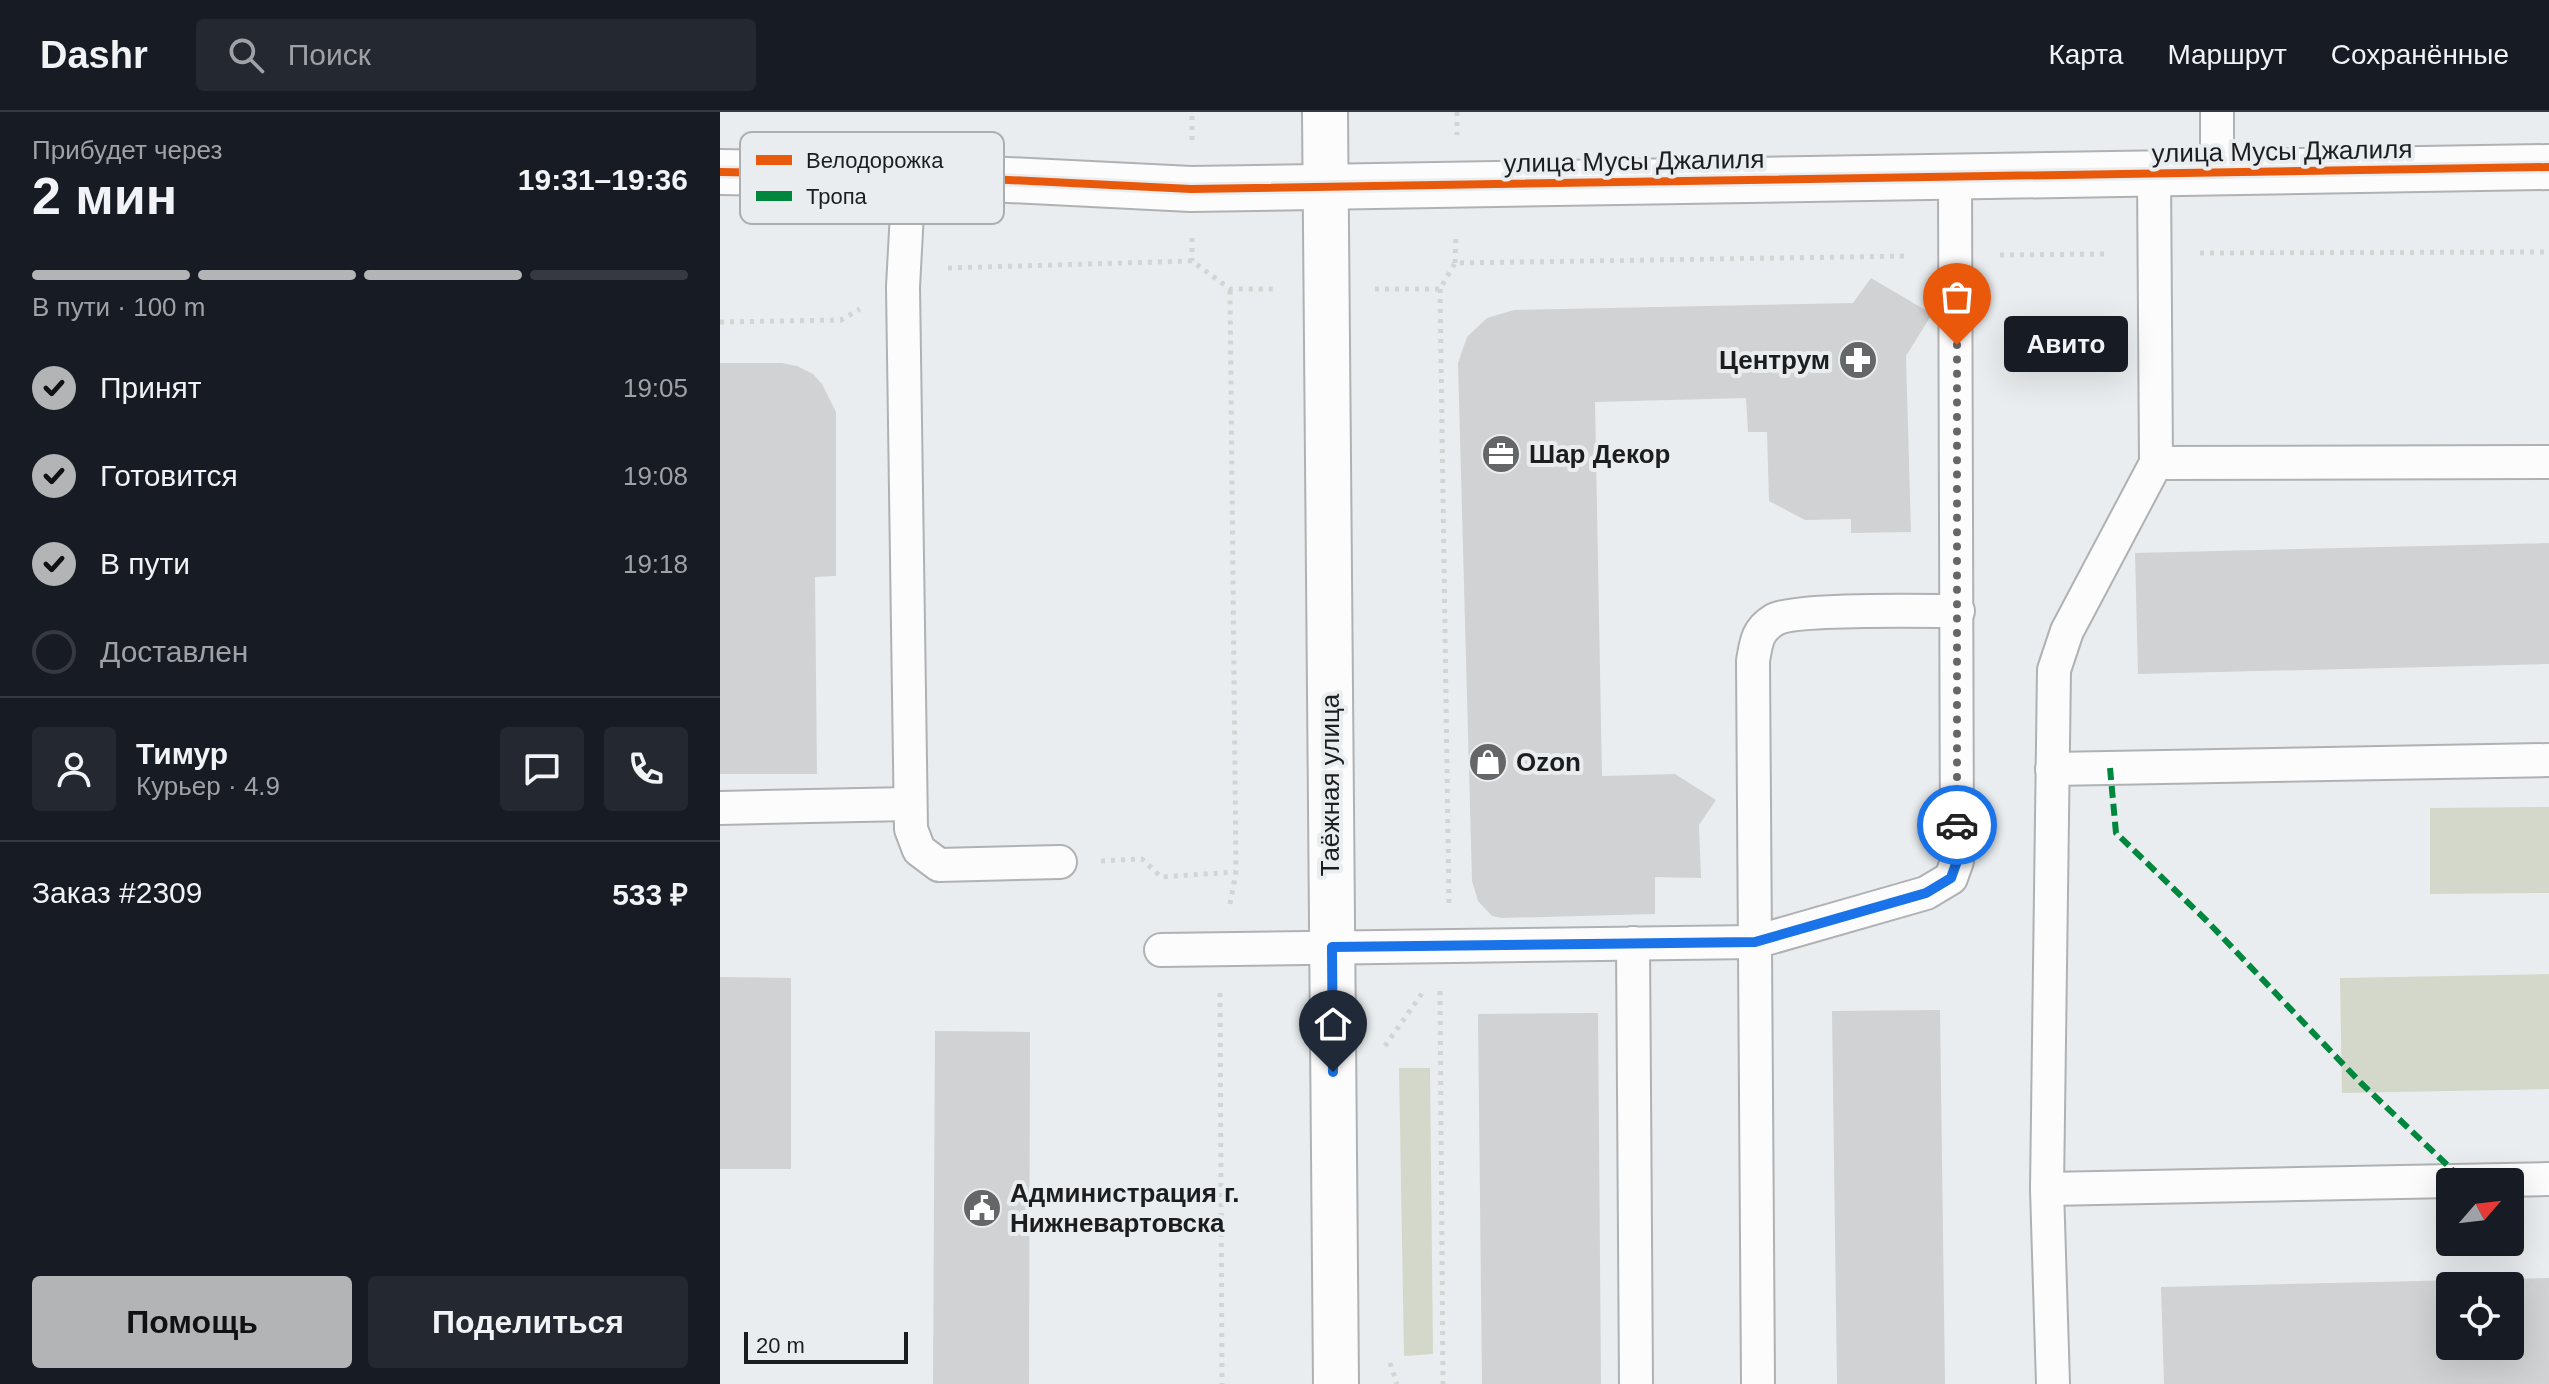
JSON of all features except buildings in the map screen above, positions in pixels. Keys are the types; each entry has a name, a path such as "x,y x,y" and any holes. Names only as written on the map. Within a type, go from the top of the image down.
{"street":[{"name":"Таёжная улица","path":"1325,112 1336,1384"},
{"name":"улица Мусы Джалиля","path":"1004,180 1191,189 2549,167"},
{"name":"улица Мусы Джалиля","path":"720,172 740,172"}],"lane":[{"path":"2217,112 2217,172"},
{"path":"2053,1384 2047,1189 2054,670 2067,631 2156,463 2154,173"},
{"path":"1161,950 1332,947 1444,958 1633,943 1755,942 1926,893 1951,878 1957,861 1955,176"},
{"path":"906,224 903,287 911,829 919,850 939,865 1060,862"},
{"path":"2156,463 2549,462"},
{"path":"1758,1384 1753,661 1757,634 1775,618 1802,614 1958,611"},
{"path":"2052,769 2549,760"},
{"path":"720,808 909,804"},
{"path":"1633,943 1636,1384"},
{"path":"2047,1189 2549,1179"}],"path":[{"path":"1443,1384 1440,289 1455,263 2154,253 2549,252"},
{"path":"720,322 841,320 940,268 1192,261 1230,289 1440,289"},
{"path":"1222,1384 1220,948 1236,872 1230,289"},
{"path":"1060,862 1142,859 1161,877 1236,872"},
{"path":"1385,1061 1385,1045 1444,958"},
{"path":"1388,1359 1397,1384"}],"shaded area":[{"path":"2549,807 2549,893 2430,894 2430,808"},
{"path":"2549,974 2549,1089 2342,1093 2340,978"},
{"path":"1399,1068 1430,1068 1433,1354 1404,1356"}],"marked path":[{"path":"2110,768 2116,833 2207,921 2361,1083 2450,1168"}],"cycle path":[{"path":"1004,180 1191,189 2549,167"},
{"path":"720,172 740,172"}],"way so far":[{"path":"1957,345 1957,825"}],"place":[{"name":"Авито","path":"1957,345"},
{"name":"Центрум","path":"1858,360"},
{"name":"Шар Декор","path":"1501,454"},
{"name":"Ozon","path":"1488,762"},
{"name":"Администрация г. Нижневартовска","path":"982,1208"}],"route":[{"path":"1333,1072 1332,947 1755,942 1926,893 1951,878 1957,861 1957,825"}]}
